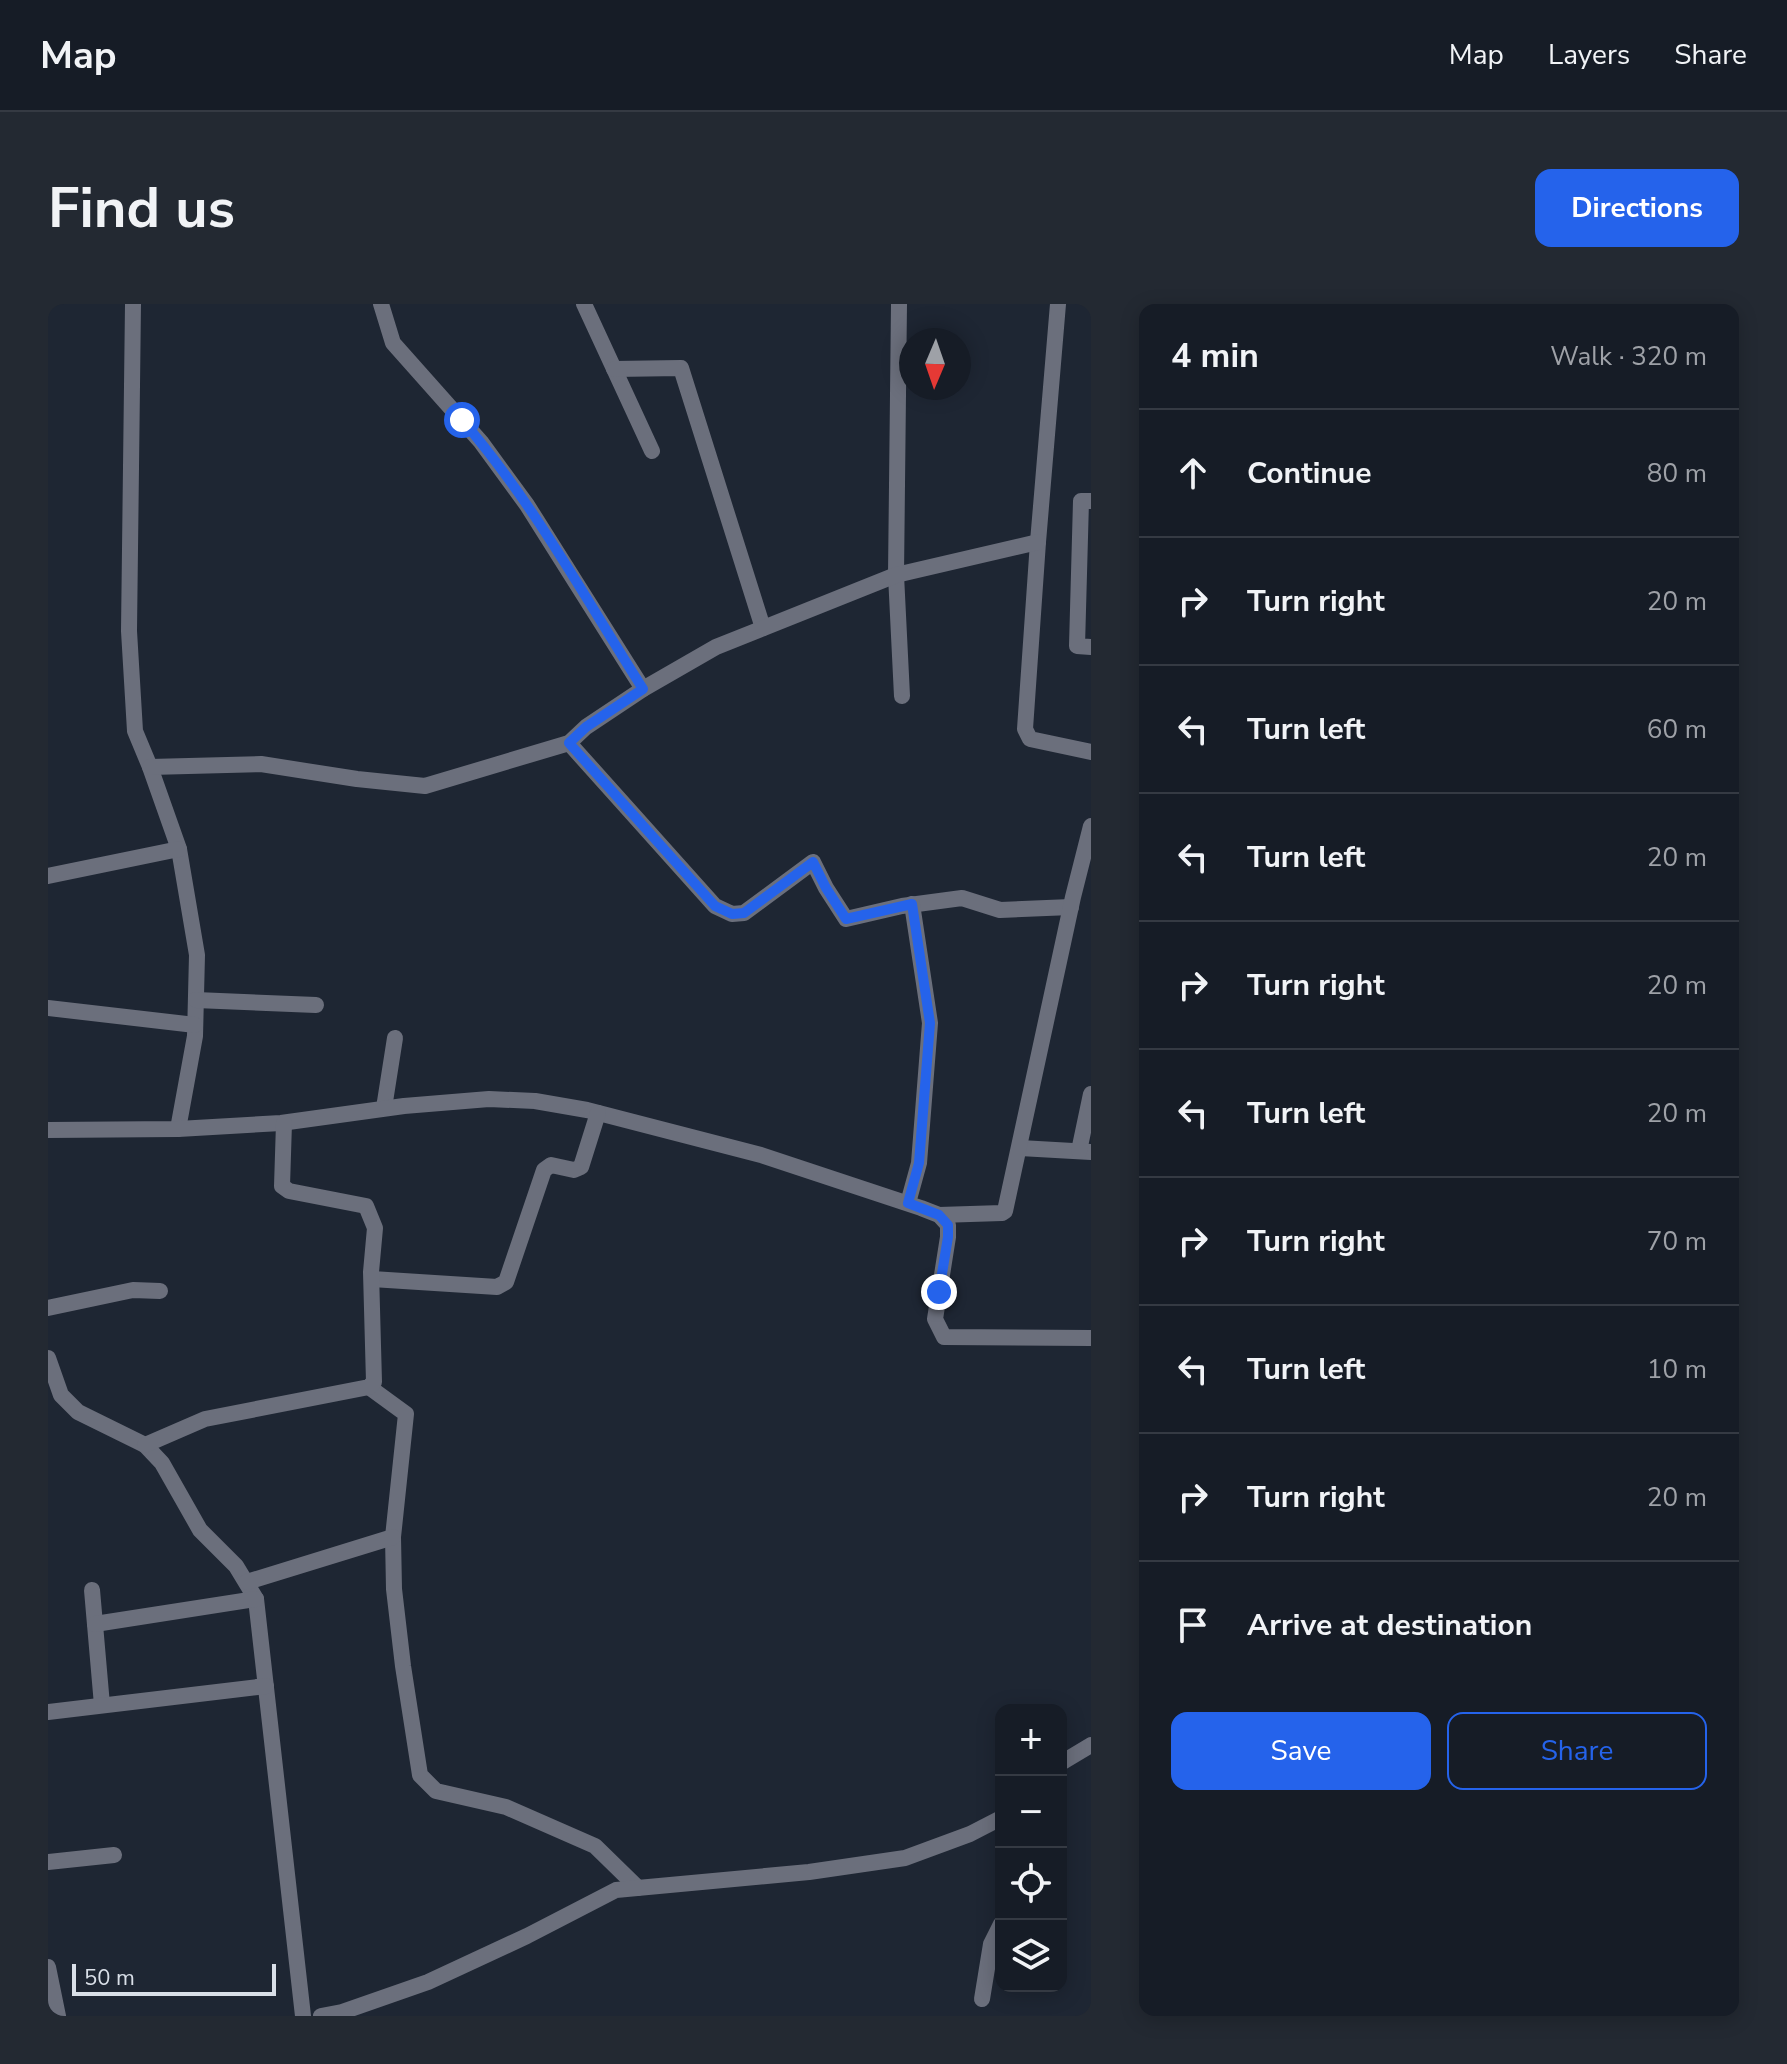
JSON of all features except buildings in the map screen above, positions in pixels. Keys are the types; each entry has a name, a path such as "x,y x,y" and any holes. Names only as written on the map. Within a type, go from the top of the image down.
{"street":[{"path":"133,304 129,631 135,731 179,849 197,955 195,1036 178,1129"},
{"path":"381,304 393,343 481,442 527,505 643,689"},
{"path":"584,304 652,451"},
{"path":"899,304 896,575 902,696"},
{"path":"1058,304 1025,729 1030,739 1091,752"},
{"path":"614,369 681,368 763,628"},
{"path":"1091,501 1081,501 1077,646 1091,647"},
{"path":"150,767 261,764 425,786 569,743 586,727 643,689 716,647 896,575 1038,542"},
{"path":"569,743 715,906 732,914 744,913 813,862 846,919 912,904 962,898 1000,910 1071,907"},
{"path":"48,1130 178,1129 284,1123 384,1108 489,1099 535,1101 598,1113 761,1155 939,1215 1002,1213 1020,1148 1091,826"},
{"path":"48,876 179,849"},
{"path":"908,1203 919,1163 930,1023 912,904"},
{"path":"196,1000 316,1005"},
{"path":"48,1008 195,1025"},
{"path":"384,1108 395,1038"},
{"path":"1020,1148 1085,1152 1091,1094"},
{"path":"372,1279 497,1287 506,1282 544,1170 551,1165 574,1170 581,1167 598,1113"},
{"path":"145,1445 205,1419 369,1387 374,1382 372,1279 375,1228 366,1206 289,1191 282,1186 284,1123"},
{"path":"939,1215 948,1225 935,1319 944,1337 1091,1338"},
{"path":"48,1308 133,1290 160,1291"},
{"path":"48,1358 61,1395 78,1412 145,1445 162,1463 200,1530 236,1566 256,1599 303,2016"},
{"path":"369,1387 406,1414 393,1537 394,1589 420,1775 436,1791 506,1807 595,1846 638,1888"},
{"path":"247,1582 393,1537"},
{"path":"92,1590 102,1705"},
{"path":"95,1624 256,1599"},
{"path":"48,1712 266,1686"},
{"path":"1067,1759 1091,1745"},
{"path":"321,2016 342,2012 428,1982 616,1890 809,1872 905,1858 970,1834 995,1821"},
{"path":"48,1862 114,1855"},
{"path":"982,1999 995,1936"},
{"path":"48,1967 58,2016"}],"route":[{"path":"462,420 527,505 643,689 586,727 569,743 715,906 732,914 744,913 813,862 846,919 912,904 930,1023 919,1163 908,1203 939,1215 948,1225 939,1292"}]}
